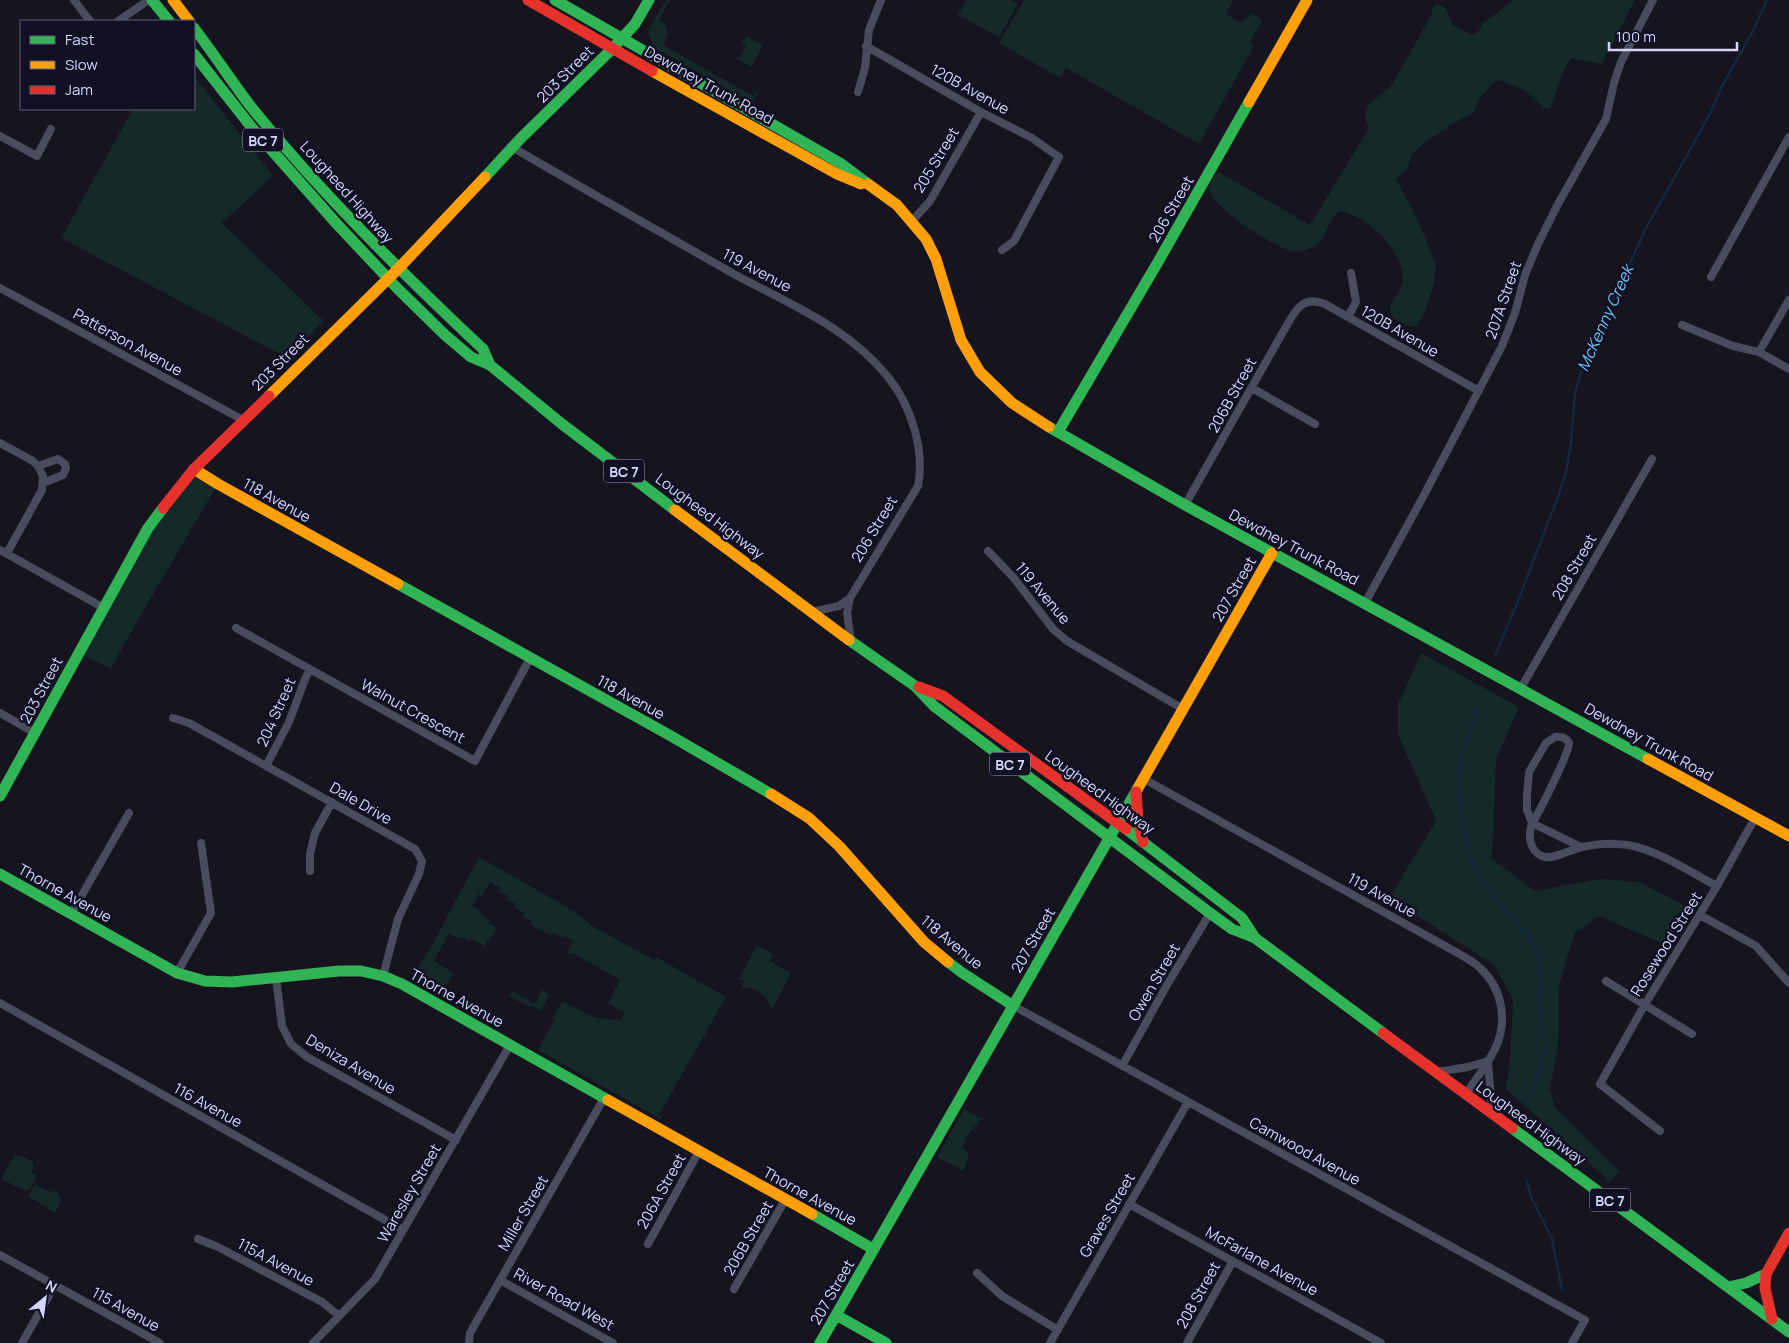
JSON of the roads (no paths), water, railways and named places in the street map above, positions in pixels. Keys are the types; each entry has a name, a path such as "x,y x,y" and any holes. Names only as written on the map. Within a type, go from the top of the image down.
{"main road":[{"path":"151,0 168,20"},
{"path":"173,0 188,20"},
{"name":"Dewdney Trunk Road","path":"528,0 838,174 879,191"},
{"name":"Dewdney Trunk Road","path":"555,0 840,163 897,205 926,239 936,259 961,340 980,372 1012,403 1058,432 1185,505 1789,836"},
{"name":"203 Street","path":"0,796 148,528 194,469 398,268 512,147 613,48 635,24 649,0"},
{"name":"206 Street","path":"1058,432 1308,0"},
{"name":"Lougheed Highway","path":"195,29 261,118 343,211 398,268 483,349 490,365"},
{"name":"Lougheed Highway","path":"195,55 253,129 336,223 445,335 471,357 490,365 562,424 811,612 915,686 934,706 1210,913 1232,929 1255,938 1789,1332"},
{"name":"118 Avenue","path":"194,469 746,778 809,818 839,846 924,942 962,972 1012,1005"},
{"name":"207 Street","path":"820,1343 1272,553"},
{"name":"Lougheed Highway","path":"915,686 943,696 1143,842 1242,918 1255,938"},
{"path":"1136,792 1138,820 1143,842"},
{"name":"Thorne Avenue","path":"0,874 177,973 205,981 232,982 361,971 383,976 402,984 873,1249"},
{"path":"1772,1319 1765,1288 1766,1274 1789,1234"},
{"path":"1728,1287 1766,1274"},
{"path":"836,1315 886,1343"}],"street":[{"path":"74,0 89,20"},
{"path":"120,20 151,0"},
{"path":"858,92 865,68 869,30 882,0"},
{"name":"207A Street","path":"1365,603 1423,497 1505,339 1526,275 1546,226 1606,119 1621,62 1653,0"},
{"name":"120B Avenue","path":"866,46 981,112 1032,138 1059,157 1014,241 1002,250"},
{"name":"205 Street","path":"912,221 930,201 981,112"},
{"path":"0,136 37,156 51,129"},
{"path":"1711,277 1789,137"},
{"name":"119 Avenue","path":"512,147 731,272 821,320 852,341 888,376 904,400 916,437 920,474"},
{"path":"1781,153 1789,158"},
{"path":"1348,317 1356,302 1351,273"},
{"name":"Patterson Avenue","path":"0,288 243,420"},
{"path":"1759,352 1789,300"},
{"name":"120B Avenue","path":"1307,302 1319,302 1348,317 1479,391"},
{"name":"206B Street","path":"1185,505 1297,310 1302,304 1307,302"},
{"path":"1682,325 1733,346 1759,352 1789,369"},
{"path":"1252,388 1315,424"},
{"path":"0,442 33,461 43,476 42,490 3,552 104,608"},
{"name":"208 Street","path":"1521,688 1652,459"},
{"path":"38,466 58,460 65,464 66,468 63,475 43,483"},
{"name":"206 Street","path":"851,641 847,613 850,598 918,486 920,474"},
{"name":"119 Avenue","path":"988,551 1014,578 1053,629 1067,641 1183,709"},
{"path":"811,612 839,606 850,598"},
{"name":"Walnut Crescent","path":"236,628 475,761 530,658"},
{"name":"204 Street","path":"266,766 289,722 310,669"},
{"path":"0,713 35,733"},
{"name":"Dale Drive","path":"173,718 189,723 415,849 422,861 419,874 398,919 383,976"},
{"path":"1581,847 1532,823 1527,810 1530,772 1546,743 1550,739 1560,736 1568,741 1569,747 1532,823 1529,831 1532,847 1542,857 1581,847 1617,844 1640,848 1654,853 1717,886"},
{"name":"119 Avenue","path":"1144,779 1478,966 1490,978 1502,1007 1503,1023 1496,1048 1466,1094"},
{"path":"310,871 310,854 315,832 332,802"},
{"path":"71,914 129,813"},
{"name":"Rosewood Street","path":"1660,1131 1600,1084 1755,818"},
{"path":"177,973 211,913 201,843"},
{"name":"Owen Street","path":"1122,1066 1210,913"},
{"path":"1700,915 1756,946 1789,983"},
{"name":"Deniza Avenue","path":"276,978 282,1026 291,1044 307,1057 456,1140"},
{"path":"1606,981 1692,1034"},
{"name":"116 Avenue","path":"0,1003 403,1230"},
{"name":"Camwood Avenue","path":"1012,1005 1585,1320 1572,1343"},
{"name":"Waresley Street","path":"314,1343 338,1315 375,1279 510,1044"},
{"path":"1436,1072 1468,1067 1488,1061 1492,1113"},
{"name":"Miller Street","path":"468,1343 470,1333 604,1098"},
{"name":"Graves Street","path":"1050,1343 1188,1102"},
{"name":"206A Street","path":"648,1244 699,1151"},
{"name":"206B Street","path":"734,1289 785,1200"},
{"name":"McFarlane Avenue","path":"1129,1204 1381,1343"},
{"name":"115A Avenue","path":"198,1238 322,1302 338,1315"},
{"name":"115 Avenue","path":"0,1255 160,1343"},
{"name":"208 Street","path":"1186,1343 1233,1261"},
{"path":"977,1273 1002,1296 1058,1330"},
{"name":"River Road West","path":"500,1280 613,1343"},
{"path":"22,1343 55,1285"}],"waterway":[{"name":"McKenny Creek","path":"1495,656 1559,494 1567,468 1575,393 1582,368 1645,230 1710,114 1722,86 1753,31 1767,0"},
{"name":"McKenny Creek","path":"1477,708 1460,762 1459,787 1461,810 1469,856 1479,876 1493,896 1527,935 1538,954 1541,978 1539,1002 1544,1048 1538,1075 1528,1102"},
{"name":"McKenny Creek","path":"1527,1181 1531,1197 1552,1239 1562,1290"}]}
